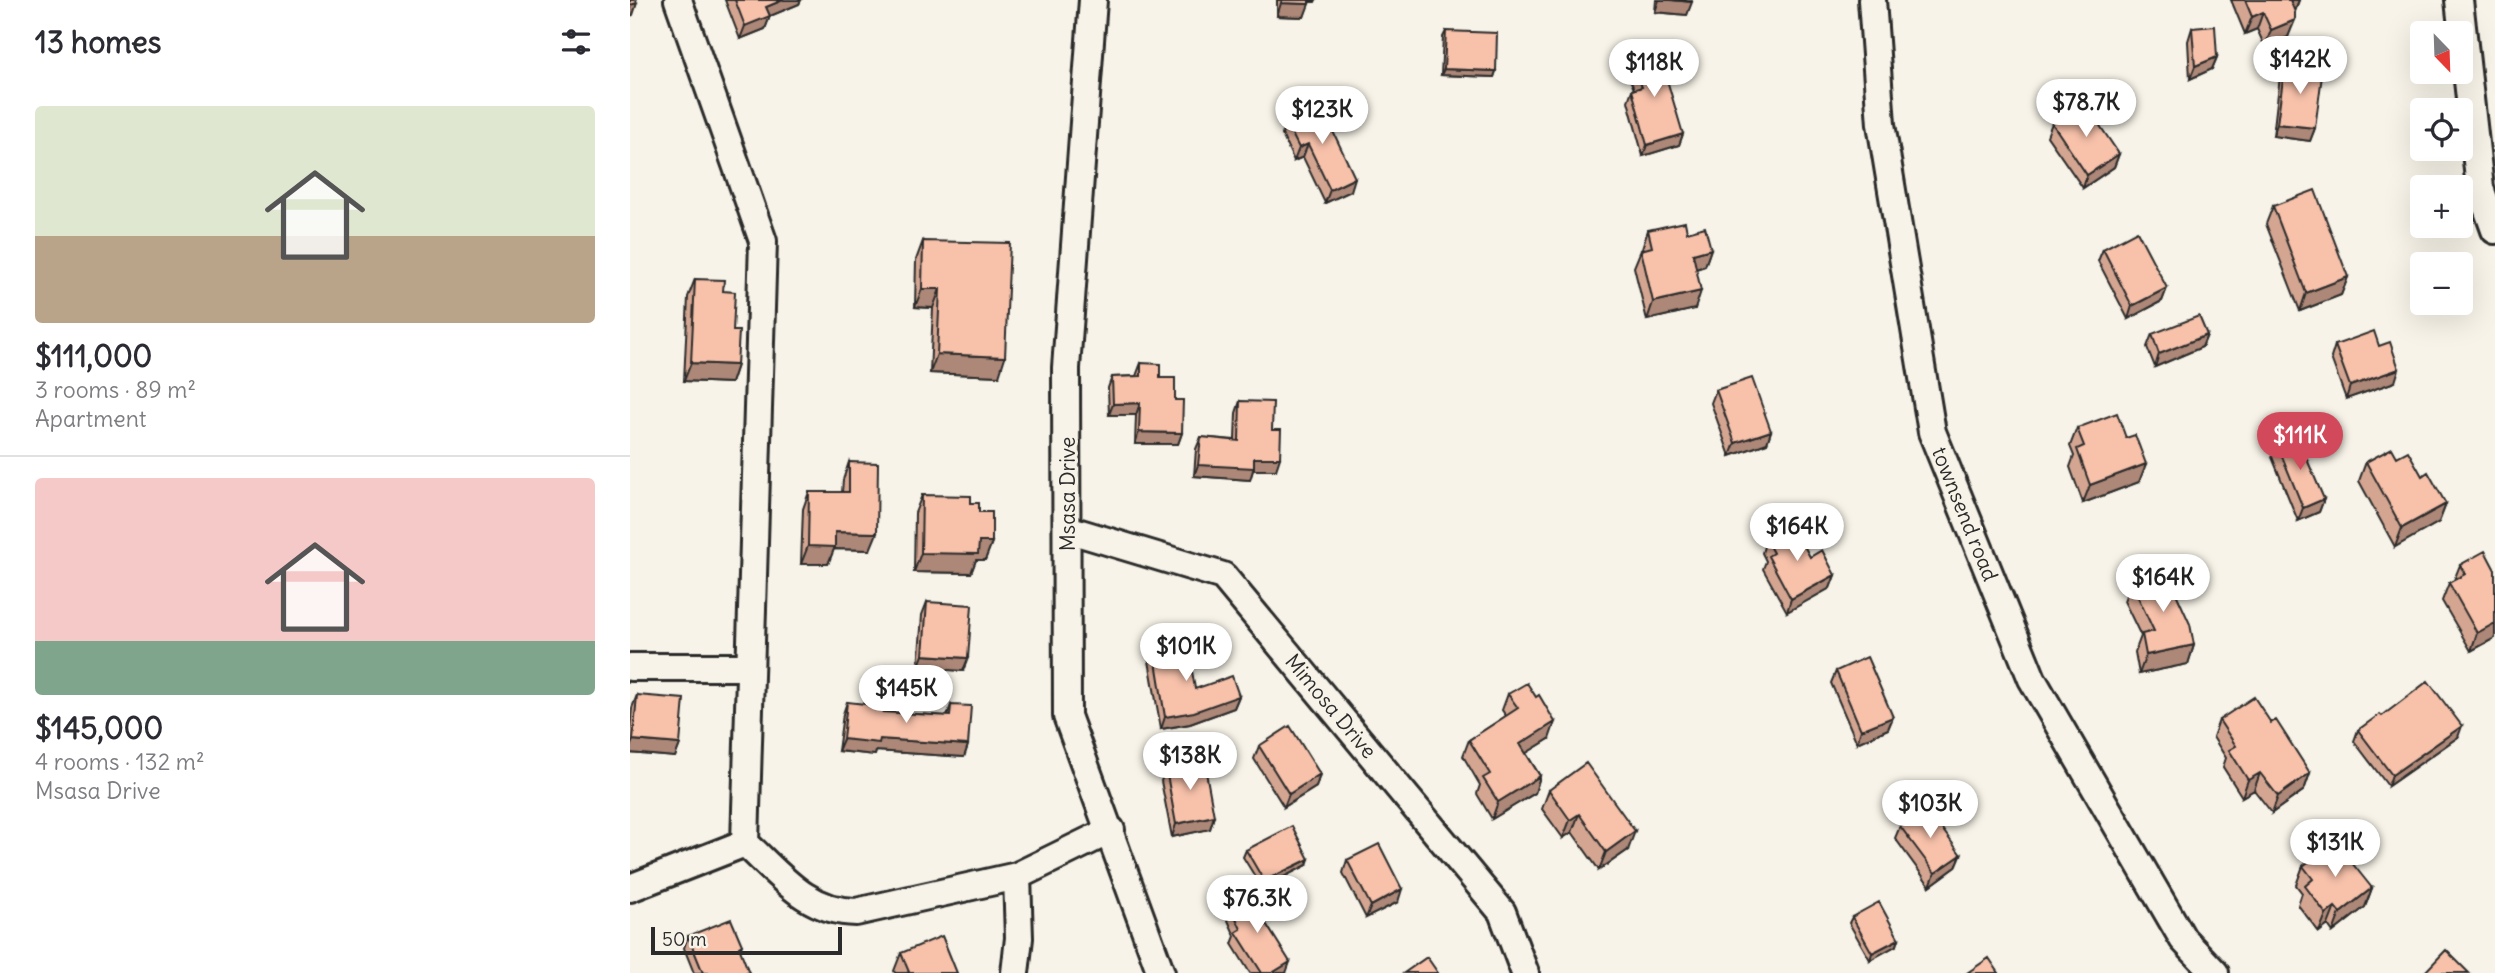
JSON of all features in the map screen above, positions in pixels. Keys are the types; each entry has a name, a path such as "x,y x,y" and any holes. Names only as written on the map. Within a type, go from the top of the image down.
{"street":[{"path":"678,0 763,241 745,843 805,898 840,912 856,912 1017,876 1111,830"},
{"name":"Msasa Drive","path":"1093,0 1066,368 1067,716 1111,830 1161,973"},
{"name":"townsend road","path":"1872,0 1881,124 1932,432 2032,679 2183,939 2215,973"},
{"path":"2459,0 2480,188 2495,230"},
{"name":"Mimosa Drive","path":"1067,529 1223,576 1502,912 1525,973"},
{"path":"630,667 750,667"},
{"path":"630,888 745,843"},
{"path":"1015,973 1019,938 1017,876"}],"building":[{"path":"735,0 783,0 766,7 770,16 745,26"},
{"path":"1282,0 1309,0 1309,4 1281,3"},
{"path":"2245,0 2290,0 2295,20 2271,30 2263,12 2252,17"},
{"path":"2215,26 2217,57 2195,66 2192,28"},
{"path":"1446,31 1497,33 1496,71 1444,69"},
{"path":"1647,43 1662,81 1667,80 1683,134 1647,145 1632,90 1642,87 1627,51"},
{"path":"2285,64 2323,68 2315,128 2277,124"},
{"path":"2084,102 2119,154 2087,175 2052,123"},
{"path":"1321,106 1355,178 1330,190 1308,144 1299,148 1286,122"},
{"path":"2315,190 2348,277 2306,293 2273,206"},
{"path":"1685,222 1687,232 1705,227 1711,249 1693,254 1701,291 1653,302 1641,250 1652,247 1648,230"},
{"path":"2137,231 2167,288 2132,306 2103,249"},
{"path":"923,241 1010,243 1005,357 937,354 940,289 922,289"},
{"path":"695,279 724,280 723,291 735,292 733,331 739,331 737,365 691,363"},
{"path":"2199,316 2207,335 2159,354 2152,334"},
{"path":"2374,331 2379,346 2390,342 2399,369 2350,386 2335,345"},
{"path":"1141,363 1160,364 1160,378 1175,378 1175,400 1183,400 1182,433 1139,432 1140,403 1113,404 1112,377 1141,376"},
{"path":"1752,378 1771,431 1735,443 1716,390"},
{"path":"1240,401 1273,402 1272,430 1281,430 1280,458 1254,458 1254,468 1198,465 1201,437 1239,441"},
{"path":"2117,413 2126,438 2135,435 2146,464 2090,485 2077,449 2084,446 2077,428"},
{"path":"2297,436 2324,499 2303,508 2277,444"},
{"path":"2392,448 2397,457 2408,451 2422,476 2428,472 2446,504 2402,528 2366,462"},
{"path":"849,462 878,463 877,533 835,532 835,547 808,546 809,492 849,492"},
{"path":"922,495 971,496 971,503 979,503 979,512 992,512 992,542 979,542 978,554 921,553"},
{"path":"1793,525 1810,557 1822,550 1835,575 1791,599 1768,556 1773,553 1766,540"},
{"path":"2485,551 2495,570 2495,623 2477,633 2449,583 2465,574 2460,565"},
{"path":"2164,567 2190,624 2194,645 2146,655 2142,634 2154,631 2131,582"},
{"path":"927,602 972,605 968,658 923,655"},
{"path":"1173,639 1174,650 1188,647 1195,689 1232,676 1239,696 1194,712 1165,717 1153,643"},
{"path":"1867,657 1893,717 1861,730 1836,671"},
{"path":"2428,681 2462,726 2392,775 2358,730 2380,714 2382,716"},
{"path":"1527,683 1536,697 1539,695 1555,722 1520,744 1540,776 1498,802 1483,778 1490,774 1469,740 1518,708 1508,694"},
{"path":"637,695 684,699 680,744 633,740"},
{"path":"2254,697 2271,723 2276,720 2310,773 2278,796 2260,773 2248,780 2229,750 2236,746 2219,720"},
{"path":"847,702 884,706 883,712 950,716 951,705 971,706 968,745 880,739 879,743 843,739"},
{"path":"1290,726 1320,774 1289,794 1259,746"},
{"path":"1204,761 1214,816 1176,824 1166,769"},
{"path":"1586,763 1635,831 1606,852 1579,814 1570,820 1549,790"},
{"path":"1926,807 1961,855 1935,873 1900,826"},
{"path":"1292,826 1309,859 1264,881 1246,850"},
{"path":"2332,838 2372,888 2340,913 2335,907 2326,914 2305,886 2313,879 2303,866 2316,856 2313,853"},
{"path":"1379,844 1402,889 1371,906 1347,860"},
{"path":"1245,890 1290,962 1272,973 1262,973 1236,932 1241,929 1227,898"},
{"path":"1879,902 1899,939 1872,953 1852,917"},
{"path":"731,919 742,945 739,947 749,973 703,973 688,936"},
{"path":"942,936 957,973 907,973 909,972 901,953"},
{"path":"2446,950 2469,973 2424,973"},
{"path":"1427,957 1438,973 1404,973"},
{"path":"1989,958 1999,973 1967,973"}]}
